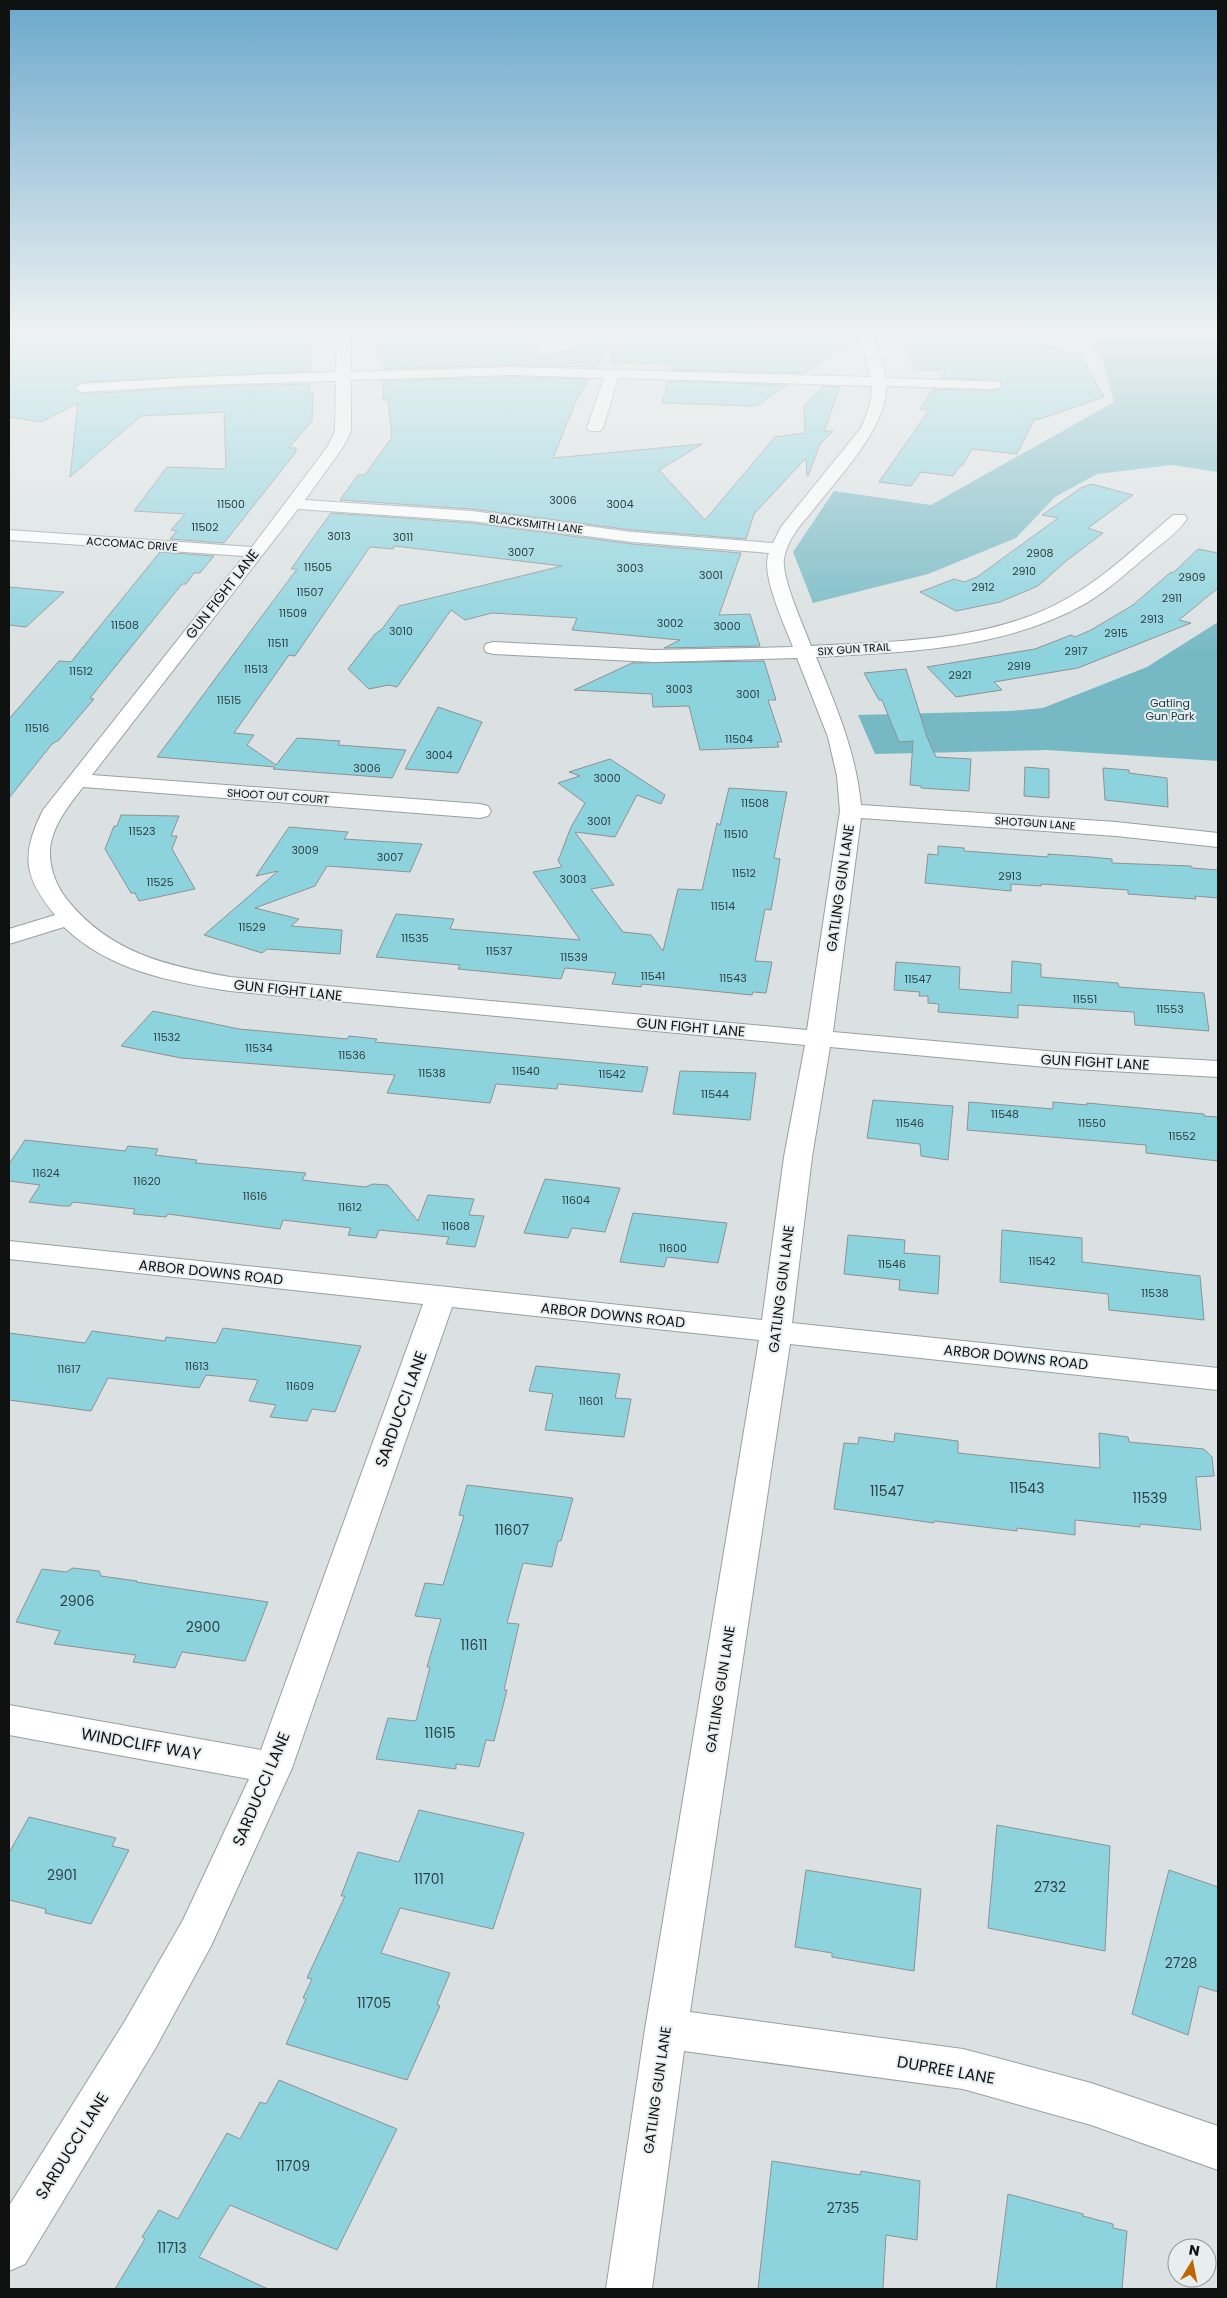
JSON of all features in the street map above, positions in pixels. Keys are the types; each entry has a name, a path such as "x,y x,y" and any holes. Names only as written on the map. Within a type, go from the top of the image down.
{"street":[{"name":"GUN FIGHT LANE","path":"340,438 294,504 54,810 43,834 39,850 39,865 46,888 67,919 90,938 120,954 156,969 210,982 257,988 1057,1060 1218,1069"},
{"name":"GATLING GUN LANE","path":"629,2289 666,2029 776,1332 798,1157 819,1038 851,811 848,776 838,737 804,652 776,573 775,559 787,531 860,438"},
{"name":"BLACKSMITH LANE","path":"294,504 472,516 632,537 778,549"},
{"name":"SIX GUN TRAIL","path":"493,648 654,656 804,652 928,644 991,632 1069,604 1091,591 1179,519"},
{"name":"ACCOMAC DRIVE","path":"9,535 256,552"},
{"name":"SHOOT OUT COURT","path":"76,780 480,811"},
{"name":"SHOTGUN LANE","path":"851,811 1116,829 1218,840"},
{"path":"9,937 67,919"},
{"name":"ARBOR DOWNS ROAD","path":"9,1250 1218,1379"},
{"name":"SARDUCCI LANE","path":"9,2248 140,2035 197,1933 272,1768 441,1297"},
{"name":"WINDCLIFF WAY","path":"9,1720 272,1768"},
{"name":"DUPREE LANE","path":"666,2029 963,2069 1091,2104 1218,2148"}],"green space":[{"path":"1050,438 1218,438 1218,472 1172,465 1097,474 1055,497 1016,538 928,574 813,603 793,552 834,491 931,505"},
{"name":"Gatling Gun Park","path":"1218,622 1218,761 1047,750 875,754 858,715 1010,711 1043,708 1147,667"}],"building":[{"path":"74,438 115,438 70,477"},
{"path":"225,438 297,438 289,448 297,448 294,452 296,452 224,543 170,539 177,531 171,530 185,514 134,511 167,467 226,469"},
{"path":"391,438 561,438 553,458 702,444 659,470 705,520 774,438 826,438 820,444 808,476 806,458 754,514 746,539 632,530 472,509 340,500 358,475 365,475"},
{"path":"909,438 1025,438 1017,454 972,449 962,466 953,476 921,472 911,486 879,482"},
{"path":"1091,484 1133,495 1088,528 1103,533 1065,562 1038,586 1000,602 956,611 920,592 954,579 964,582 977,577 1058,518 1042,515 1081,488"},
{"path":"331,513 472,523 632,544 741,553 719,615 750,614 760,646 664,648 680,640 572,630 577,618 492,613 465,620 451,610 397,687 389,685 369,689 348,669 399,606 562,566 394,546 393,549 370,547 295,656 289,655 234,733 254,735 247,745 276,765 297,738 340,741 338,745 406,750 392,778 273,769 275,767 157,757 297,569 291,569"},
{"path":"1198,549 1218,553 1218,588 1179,620 1191,623 1078,668 994,682 1002,690 956,697 927,667 1035,649 1071,635 1075,637 1091,630 1133,605 1171,572 1173,573"},
{"path":"160,552 214,556 200,573 194,573 186,584 182,584 90,698 94,699 59,740 52,744 9,798 9,719 59,661 71,662"},
{"path":"9,587 64,592 26,627 9,625"},
{"path":"764,661 776,700 768,700 782,742 777,742 779,747 700,750 689,706 653,707 652,694 574,690 632,663"},
{"path":"906,669 927,737 936,757 971,759 969,791 921,788 921,786 910,785 913,741 899,742 882,700 879,700 864,673"},
{"path":"438,707 482,722 458,773 405,769"},
{"path":"610,759 665,795 661,804 637,795 615,837 575,832 614,885 591,889 623,932 651,935 663,951 678,889 702,890 717,823 720,825 729,788 787,792 774,858 780,859 771,910 765,909 755,961 772,962 766,993 753,992 752,995 642,984 641,987 612,984 616,973 565,968 561,979 458,969 460,965 376,957 396,914 454,919 450,929 580,940 533,872 562,867 558,861 571,827 585,803 558,783 580,776 569,772"},
{"path":"1025,767 1049,769 1049,798 1024,796"},
{"path":"1103,768 1129,770 1129,773 1167,778 1168,807 1105,800"},
{"path":"121,815 179,816 171,836 177,836 172,849 195,889 139,901 135,893 131,893 105,849 114,826 117,826"},
{"path":"289,827 348,832 344,839 422,844 410,872 327,866 315,886 255,908 299,919 291,926 342,930 340,954 267,949 262,953 204,935 278,871 256,876"},
{"path":"938,846 964,848 964,851 1048,857 1048,854 1091,857 1112,859 1112,863 1191,866 1192,868 1218,870 1218,898 1195,896 1196,899 1128,894 1128,890 1041,884 1041,886 1011,884 1011,891 925,883 928,854 938,855"},
{"path":"1012,961 1041,964 1041,977 1118,983 1119,987 1204,993 1209,1031 1135,1025 1134,1012 1018,1005 1018,1018 938,1012 939,1004 928,1003 928,996 919,996 920,992 894,990 896,962 960,967 959,989 1011,993"},
{"path":"153,1011 239,1029 347,1039 349,1036 377,1039 375,1042 648,1067 642,1092 558,1084 557,1089 496,1084 490,1103 387,1093 395,1075 181,1058 121,1046"},
{"path":"680,1071 756,1073 750,1120 673,1114"},
{"path":"873,1100 953,1106 948,1160 921,1156 920,1144 867,1138"},
{"path":"969,1102 1053,1109 1053,1102 1087,1105 1087,1103 1218,1117 1218,1161 1146,1153 1146,1145 967,1130"},
{"path":"25,1140 125,1151 128,1146 158,1149 155,1155 197,1160 195,1163 306,1173 302,1180 365,1187 373,1184 388,1185 418,1221 428,1195 474,1199 469,1215 484,1216 475,1247 446,1244 449,1237 379,1230 376,1238 348,1235 351,1228 283,1220 280,1229 168,1214 166,1217 133,1214 135,1209 73,1202 70,1206 62,1206 29,1202 40,1185 9,1181 9,1164"},
{"path":"545,1179 620,1188 605,1232 572,1228 568,1238 524,1233"},
{"path":"633,1213 727,1223 718,1263 667,1257 664,1267 620,1262"},
{"path":"1002,1230 1082,1238 1082,1262 1200,1276 1204,1320 1109,1310 1108,1294 1000,1282"},
{"path":"848,1235 905,1240 904,1253 940,1256 938,1294 899,1290 900,1280 844,1274"},
{"path":"223,1328 361,1346 335,1412 312,1409 307,1421 270,1417 276,1405 249,1401 258,1380 206,1375 199,1388 108,1378 91,1411 9,1400 9,1333 85,1343 92,1331 165,1341 166,1337 216,1343"},
{"path":"536,1366 620,1374 615,1398 631,1399 624,1437 545,1430 553,1394 529,1391"},
{"path":"895,1433 958,1441 958,1453 1100,1468 1099,1433 1128,1437 1129,1442 1204,1449 1212,1457 1214,1476 1196,1477 1201,1530 1140,1524 1140,1527 1075,1520 1075,1535 1017,1528 1017,1531 934,1521 934,1523 834,1509 844,1443 858,1444 859,1437 894,1442"},
{"path":"467,1485 573,1498 561,1541 558,1541 552,1567 523,1563 507,1623 519,1624 504,1690 507,1690 494,1741 486,1740 479,1767 456,1764 456,1769 376,1759 388,1718 416,1721 430,1667 427,1667 441,1619 415,1616 425,1583 443,1585 464,1516 459,1515"},
{"path":"73,1568 99,1571 101,1576 268,1602 245,1661 182,1652 175,1668 133,1662 136,1655 54,1644 60,1631 16,1622 42,1569 66,1572"},
{"path":"419,1810 524,1833 493,1929 400,1908 381,1953 450,1973 437,2004 440,2006 407,2080 286,2044 306,1999 303,1998 312,1979 307,1978 345,1896 341,1896 358,1852 399,1862"},
{"path":"29,1817 116,1838 112,1846 129,1850 91,1924 45,1913 46,1909 9,1900 9,1853"},
{"path":"997,1825 1110,1846 1105,1951 988,1928"},
{"path":"806,1870 921,1889 914,1971 832,1957 832,1953 795,1947"},
{"path":"1169,1870 1218,1887 1218,1992 1199,1986 1188,2035 1132,2014"},
{"path":"279,2080 397,2129 337,2250 230,2205 199,2257 268,2289 115,2289 145,2239 142,2237 159,2210 178,2219 227,2133 240,2139 260,2102 266,2104"},
{"path":"772,2161 860,2175 861,2171 920,2181 917,2240 886,2235 883,2289 758,2289"},
{"path":"1008,2194 1083,2214 1083,2216 1113,2224 1113,2228 1127,2231 1122,2289 996,2289"}]}
